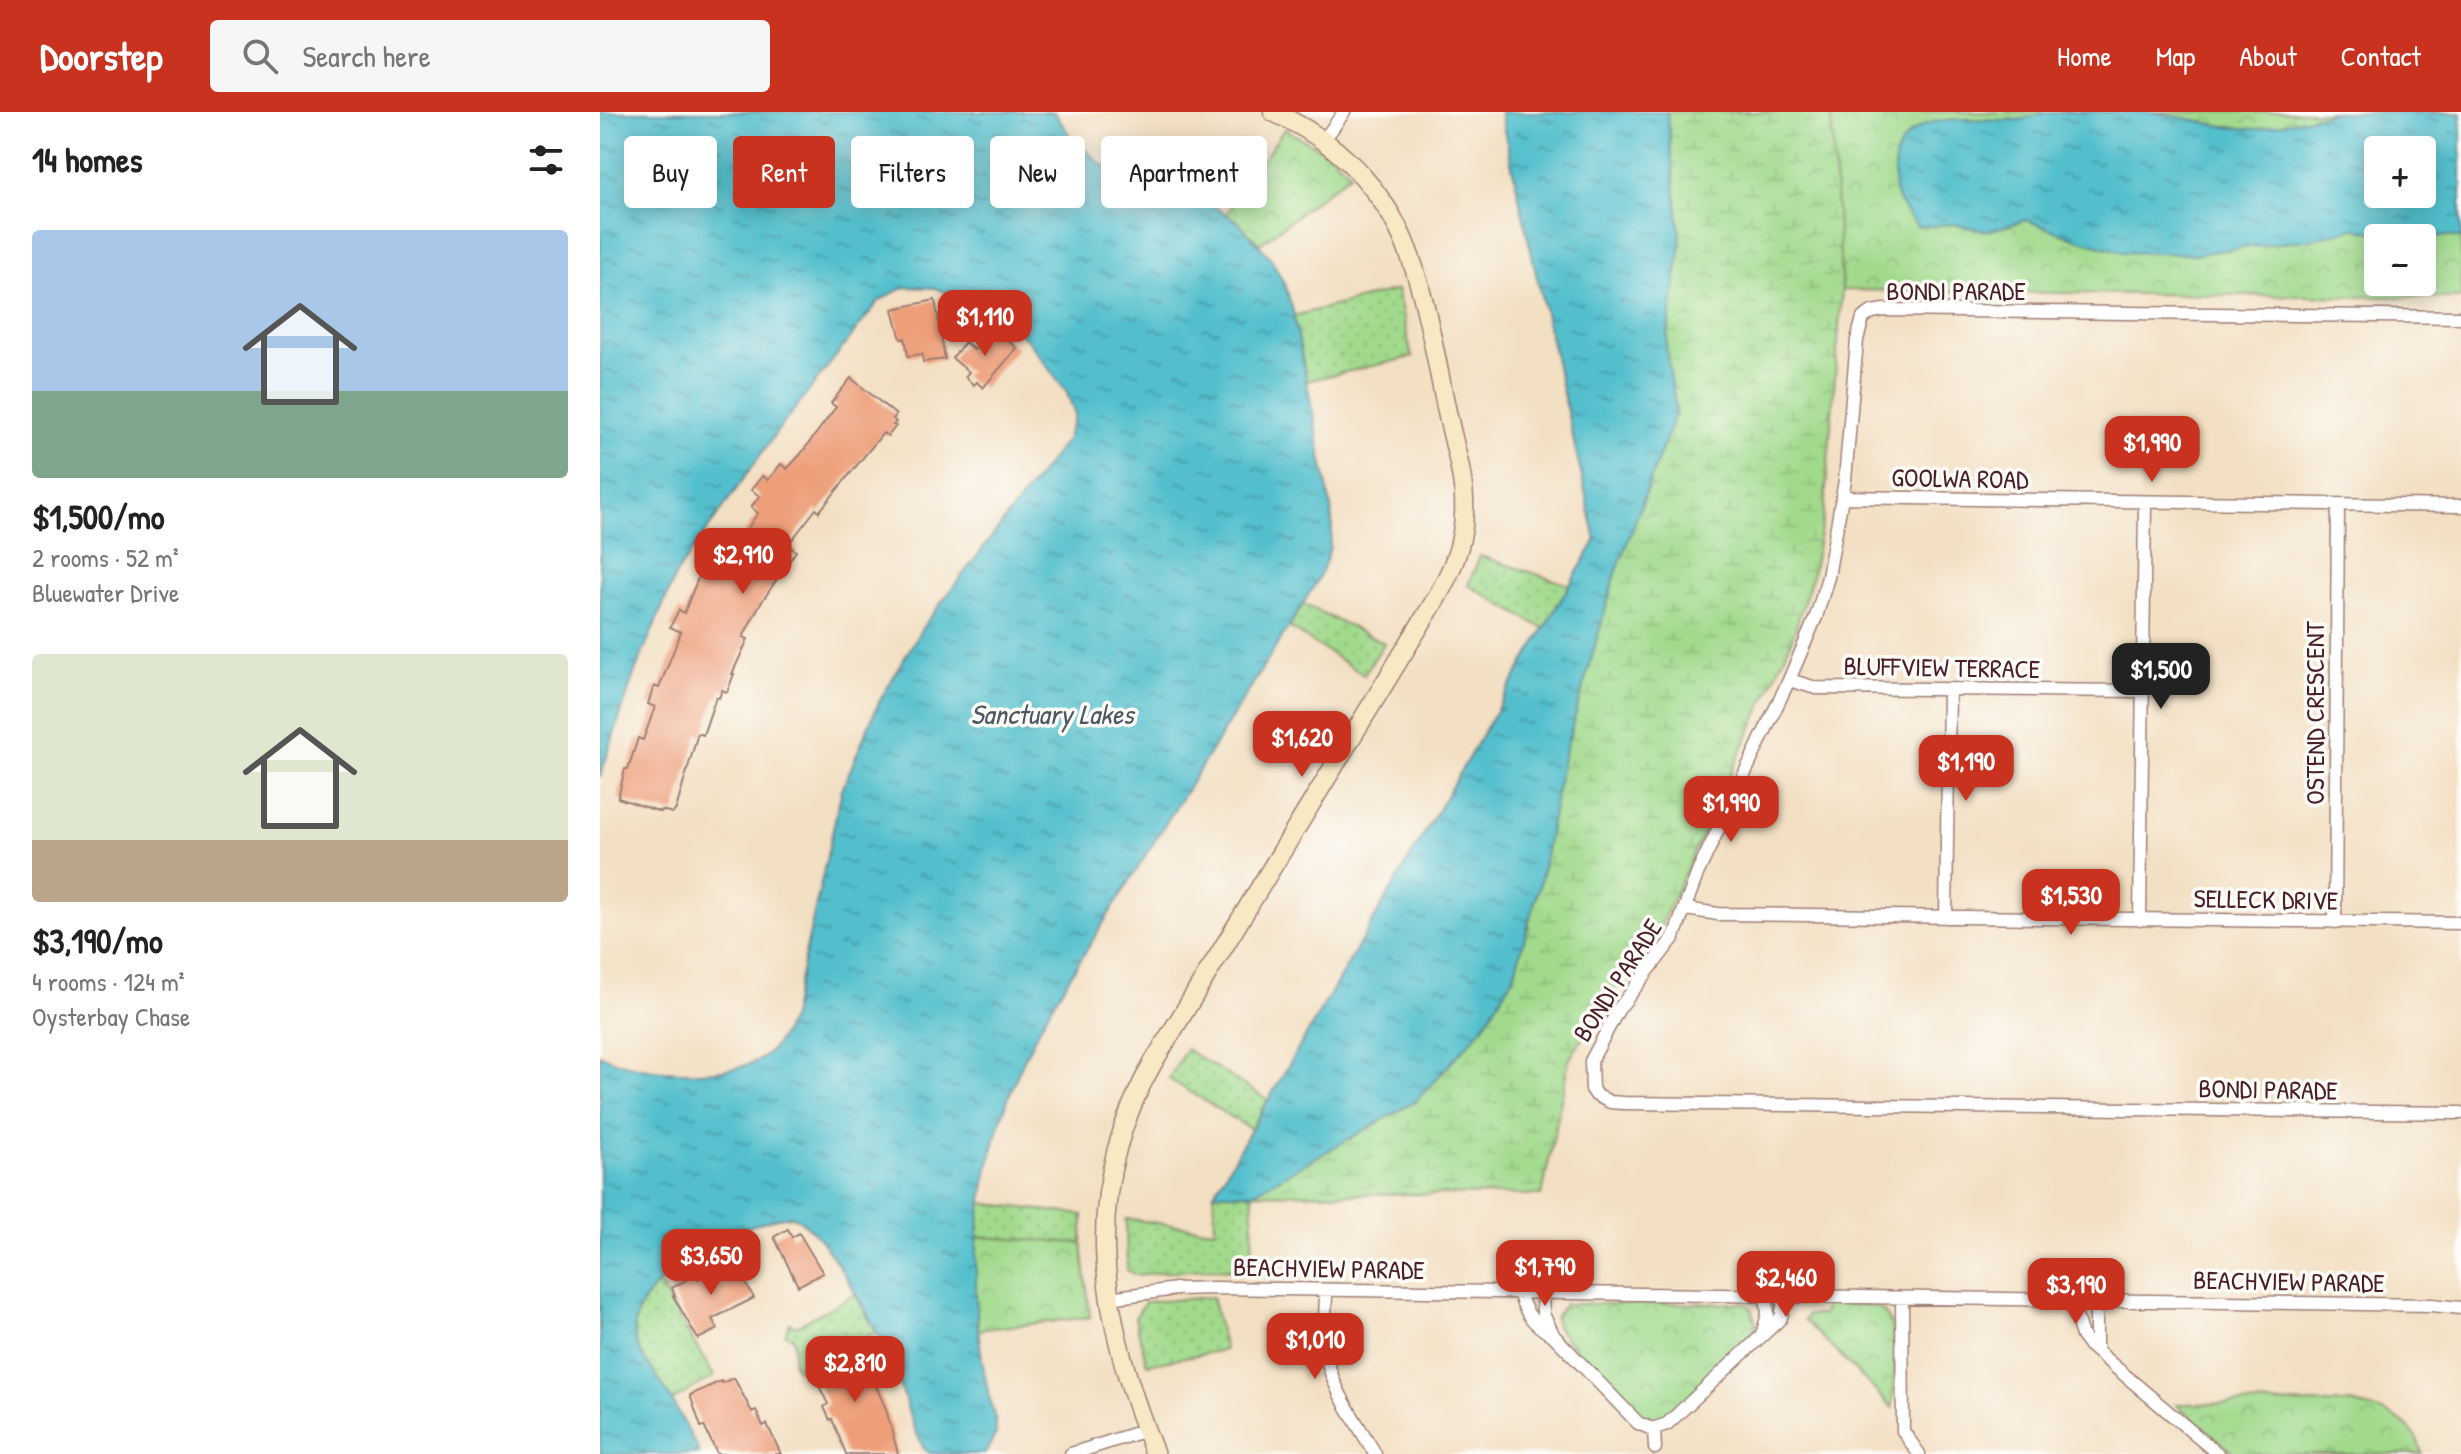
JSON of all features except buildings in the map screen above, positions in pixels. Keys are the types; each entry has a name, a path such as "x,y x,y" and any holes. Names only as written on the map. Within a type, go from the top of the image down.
{"street":[{"path":"1155,1454 1120,1350 1109,1298 1104,1237 1108,1183 1123,1124 1136,1093 1436,599 1461,543 1464,512 1462,483 1413,266 1394,220 1353,165 1305,127 1273,112"},
{"path":"1324,140 1344,112"},
{"name":"BONDI PARADE","path":"2461,317 1884,310 1872,312 1863,318 1859,328 1847,467 1828,577 1816,617 1698,872 1674,937 1618,1010 1594,1054 1590,1070 1592,1089 1602,1099 1624,1103 2461,1113"},
{"name":"GOOLWA ROAD","path":"1842,497 2461,506"},
{"path":"2140,920 2145,502"},
{"name":"OSTEND CRESCENT","path":"2335,922 2338,505"},
{"name":"BLUFFVIEW TERRACE","path":"1789,680 1816,688 2143,691"},
{"path":"1946,917 1949,689"},
{"name":"SELLECK DRIVE","path":"1686,909 1718,914 2461,923"},
{"name":"BEACHVIEW PARADE","path":"1109,1298 1191,1289 2432,1305 2461,1308"},
{"path":"1326,1290 1325,1342 1328,1364 1340,1393 1375,1454"},
{"path":"1519,1293 1527,1315 1537,1327 1554,1336"},
{"path":"1542,1293 1543,1314 1554,1336 1638,1423 1654,1429 1667,1424 1781,1318 1785,1296"},
{"path":"1761,1338 1768,1314 1766,1296"},
{"path":"1902,1298 1903,1431 1919,1454"},
{"path":"2071,1300 2082,1336 2096,1351 2218,1454"},
{"path":"2096,1300 2096,1351"},
{"path":"1654,1429 1655,1448"},
{"path":"1071,1454 1146,1430"}],"green space":[{"path":"1500,112 1831,112 1842,290 1824,512 1811,580 1792,640 1657,934 1607,999 1569,1060 1542,1195 1214,1193 1596,540"},
{"path":"1831,112 2461,112 2461,298 1842,290"},
{"path":"1284,129 1327,152 1351,173 1260,244 1226,214 1230,208 1267,208 1267,154"},
{"path":"1397,290 1412,357 1306,381 1293,316"},
{"path":"1480,556 1570,585 1544,629 1468,585"},
{"path":"1303,604 1384,643 1364,675 1289,627"},
{"path":"1186,1049 1268,1100 1251,1129 1169,1079"},
{"path":"1214,1193 1253,1193 1252,1270 1202,1269 1135,1275 1127,1270 1126,1219 1215,1230"},
{"path":"981,1203 1083,1215 1082,1243 977,1237"},
{"path":"977,1237 1082,1243 1090,1317 978,1330 975,1279"},
{"path":"658,1283 714,1376 672,1401 643,1356 634,1329 644,1300"},
{"path":"855,1294 876,1332 798,1370 793,1364 794,1338 785,1334 790,1323 797,1326"},
{"path":"1212,1297 1225,1350 1147,1364 1135,1318 1145,1302"},
{"path":"1744,1303 1751,1308 1757,1326 1667,1423 1639,1423 1556,1327 1555,1317 1565,1304"},
{"path":"1825,1305 1864,1305 1884,1312 1890,1322 1895,1352 1893,1408 1804,1320 1808,1315 1823,1315"},
{"path":"2350,1403 2385,1413 2404,1424 2418,1442 2422,1454 2235,1454 2176,1404"}],"water":[{"name":"Sanctuary Lakes","path":"600,112 1054,112 1070,136 990,136 990,208 1085,208 1085,150 1101,164 1101,208 1216,208 1237,221 1270,257 1285,285 1293,311 1331,507 1330,548 1314,586 1054,1002 1028,1051 1007,1102 991,1153 981,1206 976,1260 977,1314 984,1369 996,1423 996,1433 985,1454 929,1453 924,1448 891,1363 868,1315 822,1242 792,1216 747,1228 692,1256 648,1294 637,1316 635,1337 639,1350 700,1454 600,1454 600,1054 615,1061 656,1070 702,1072 743,1066 759,1060 777,1043 790,1021 842,789 879,702 922,628 1066,440 1075,415 1067,393 1026,338 988,308 935,288 904,287 879,301 776,433 676,574 634,674 600,777"},
{"path":"1500,112 1667,112 1681,244 1666,346 1676,411 1614,579 1562,762 1541,879 1514,976 1481,1030 1416,1101 1253,1193 1214,1193 1596,540"},
{"path":"2050,112 2154,112 2227,127 2258,129 2336,112 2461,113 2461,238 2436,237 2436,224 2364,224 2364,230 2355,228 2312,239 2195,254 2123,252 2026,220 1988,231 1954,224 1918,227 1905,211 1895,190 1895,161 1905,139 1915,130 1938,121 2023,119"}]}
